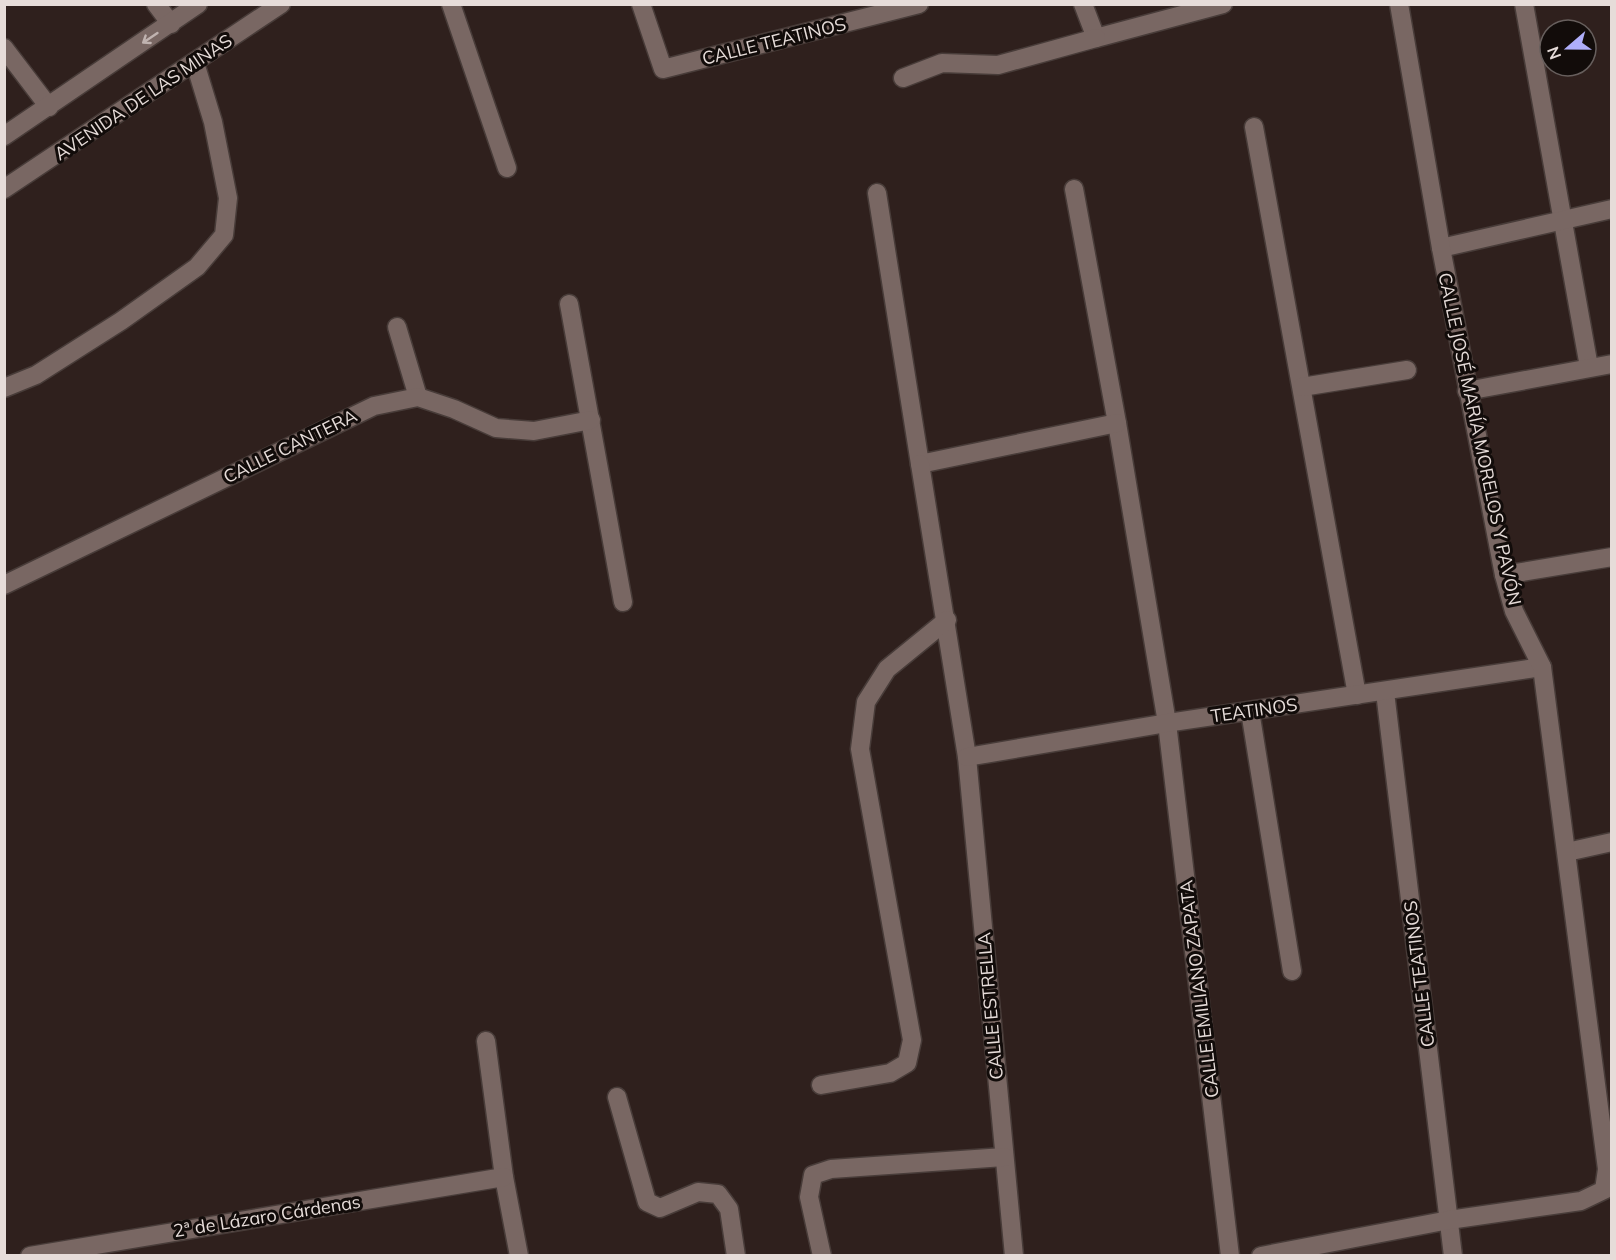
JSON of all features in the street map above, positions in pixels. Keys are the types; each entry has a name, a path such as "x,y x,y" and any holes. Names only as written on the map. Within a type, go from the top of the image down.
{"street":[{"path":"156,4 171,24"},
{"path":"4,136 198,4"},
{"name":"AVENIDA DE LAS MINAS","path":"4,189 280,4"},
{"path":"451,4 507,168"},
{"name":"CALLE TEATINOS","path":"641,4 663,69 850,12 920,4"},
{"path":"1083,4 1096,38"},
{"path":"903,78 942,63 998,65 1223,4"},
{"name":"CALLE JOSÉ MARÍA MORELOS Y PAVÓN","path":"1399,4 1467,391 1504,575 1514,611 1542,667 1607,1169 1604,1190 1581,1201 1449,1220"},
{"path":"1524,4 1589,367"},
{"path":"4,48 49,107"},
{"path":"4,388 36,375 122,321 197,267 224,235 228,198 213,122 195,63"},
{"path":"1254,127 1357,695"},
{"name":"CALLE EMILIANO ZAPATA","path":"1074,189 1117,423 1167,723 1230,1256"},
{"name":"CALLE ESTRELLA","path":"877,193 947,620 967,757 1014,1256"},
{"path":"1441,248 1611,209"},
{"path":"569,304 623,602"},
{"path":"397,327 418,397"},
{"path":"1467,391 1611,364"},
{"path":"1302,387 1407,370"},
{"name":"CALLE CANTERA","path":"4,585 374,406 418,397 454,409 496,428 534,431 591,420"},
{"path":"920,464 1117,423"},
{"path":"1504,575 1611,557"},
{"path":"821,1085 890,1073 907,1062 912,1040 860,749 866,702 886,669 947,620"},
{"name":"TEATINOS","path":"967,757 1167,723 1542,667"},
{"name":"CALLE TEATINOS","path":"1385,692 1453,1256"},
{"path":"1250,711 1292,971"},
{"path":"1566,852 1611,842"},
{"path":"486,1041 504,1177 519,1256"},
{"path":"617,1097 647,1202 660,1208 698,1192 718,1194 729,1209 736,1256"},
{"path":"822,1256 809,1197 813,1175 831,1169 1004,1157"},
{"name":"2ª de Lázaro Cárdenas","path":"30,1256 504,1177"},
{"path":"1261,1256 1449,1220"}]}
